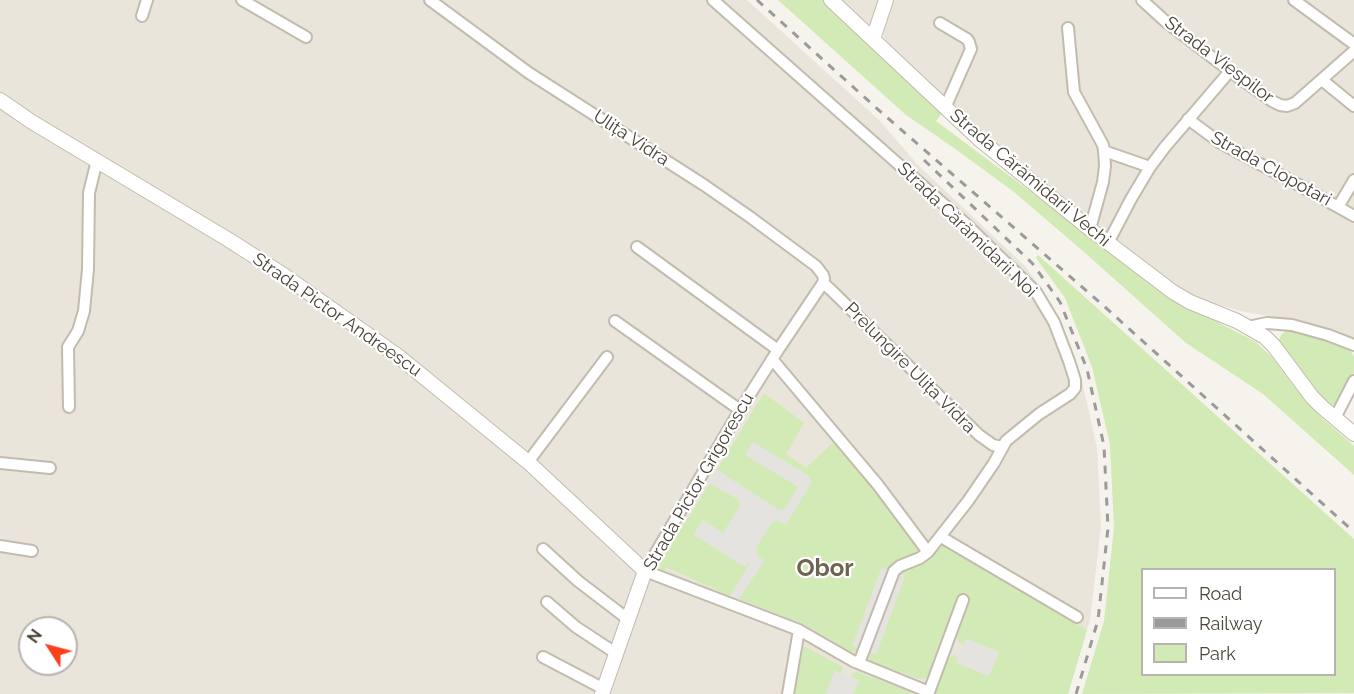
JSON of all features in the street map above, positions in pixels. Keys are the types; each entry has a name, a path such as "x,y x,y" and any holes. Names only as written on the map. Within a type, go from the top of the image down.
{"street":[{"path":"142,16 145,0"},
{"path":"242,0 306,38"},
{"name":"Ulița Vidra","path":"430,0 529,73 741,210 816,266 823,275 823,283"},
{"name":"Strada Cărămidarii Noi","path":"713,0 966,224 1036,292 1054,322 1075,380 1075,388 1070,394 1039,414 1006,441 968,501 928,552 894,571 860,663"},
{"name":"Strada Cărămidarii Vechi","path":"831,0 979,139 1108,243 1182,297 1265,337 1312,397 1354,434"},
{"path":"873,39 886,0"},
{"name":"Strada Viespilor","path":"1142,0 1165,21 1230,71 1280,105 1287,106 1302,98 1354,51"},
{"path":"1294,0 1354,44"},
{"path":"940,23 967,39 971,49 945,108"},
{"path":"1068,28 1074,92 1103,145 1104,151 1103,182 1090,229"},
{"path":"1108,243 1150,167 1230,71"},
{"path":"1322,80 1354,106"},
{"name":"Strada Pictor Andreescu","path":"0,100 32,122 229,240 398,356 528,462 645,571"},
{"name":"Strada Clopotari","path":"1188,119 1220,142 1354,216"},
{"path":"1104,151 1150,167"},
{"path":"69,407 68,347 78,331 84,310 88,269 89,193 97,160"},
{"path":"1338,207 1354,180"},
{"path":"637,248 775,355 928,552"},
{"name":"Strada Pictor Grigorescu","path":"603,691 645,571 740,410 823,283"},
{"name":"Prelungire Ulița Vidra","path":"823,283 979,435 993,445 1002,447"},
{"path":"615,321 740,410"},
{"path":"1248,327 1266,323 1292,325 1354,345"},
{"path":"528,462 607,357"},
{"path":"1335,418 1354,381"},
{"path":"0,463 50,468"},
{"path":"941,537 1077,617"},
{"path":"0,546 32,550"},
{"path":"543,549 578,581 629,620"},
{"path":"645,571 799,630 860,663 929,693 963,600"},
{"path":"547,602 576,627 617,654"},
{"path":"788,694 799,630"},
{"path":"543,657 603,691"}],"shaded area":[{"path":"0,0 747,0 878,119 918,165 1026,267 1053,306 1080,372 1097,448 1101,527 1090,620 1068,694 0,694"},
{"path":"836,0 882,0 872,30"},
{"path":"891,0 1354,0 1354,339 1308,323 1240,311 1192,297 1124,250 1000,150 885,43 882,27"},
{"path":"753,442 811,479 810,485 786,524 777,520 771,523 756,548 757,555 764,561 739,599 730,596 750,563 748,562 745,567 694,535 703,520 723,533 740,506 739,500 710,483 717,470 779,510 786,507 798,487 745,455"},
{"path":"882,567 905,576 876,655 852,646"},
{"path":"966,639 999,652 989,676 956,663"},
{"path":"835,671 859,680 853,694 826,694"}],"green space":[{"path":"778,0 824,0 943,112 936,121 1177,301 1256,342 1272,357 1323,419 1354,446 1354,475 1263,394 1186,343 1014,192 906,115"},
{"path":"1038,255 1354,539 1354,693 1082,694 1104,621 1114,527 1110,445 1092,367 1065,298 1036,258"},
{"path":"1290,330 1345,347 1351,351 1354,357 1354,373 1335,405 1327,405 1280,347 1281,335"},
{"path":"764,393 804,423 786,454 806,468 836,440 876,488 922,551 894,564 889,570 882,567 853,646 859,649 855,652 802,623 739,599 764,561 757,555 756,548 771,523 777,520 786,524 810,485 811,479 752,442 746,455 799,487 786,507 779,510 717,470"},
{"path":"710,483 741,503 723,533 703,520 694,534 746,566 748,562 751,563 730,596 666,567 664,572 658,566"},
{"path":"942,543 1087,630 1068,694 935,694 948,659 952,656 958,657 956,663 999,652 966,639 963,645 959,642 957,637 970,602 957,597 927,677 920,679 871,662 869,652 876,654 905,576 899,573"},
{"path":"804,646 843,667 841,673 835,671 826,694 793,694"},
{"path":"857,672 916,694 853,694 859,680 851,677"}],"railway":[{"path":"757,0 883,114 1105,307 1354,532"},
{"path":"924,160 1032,263 1060,302 1087,369 1104,446 1108,528 1098,620 1076,694"}],"district":[{"name":"Obor","path":"825,569"}]}
